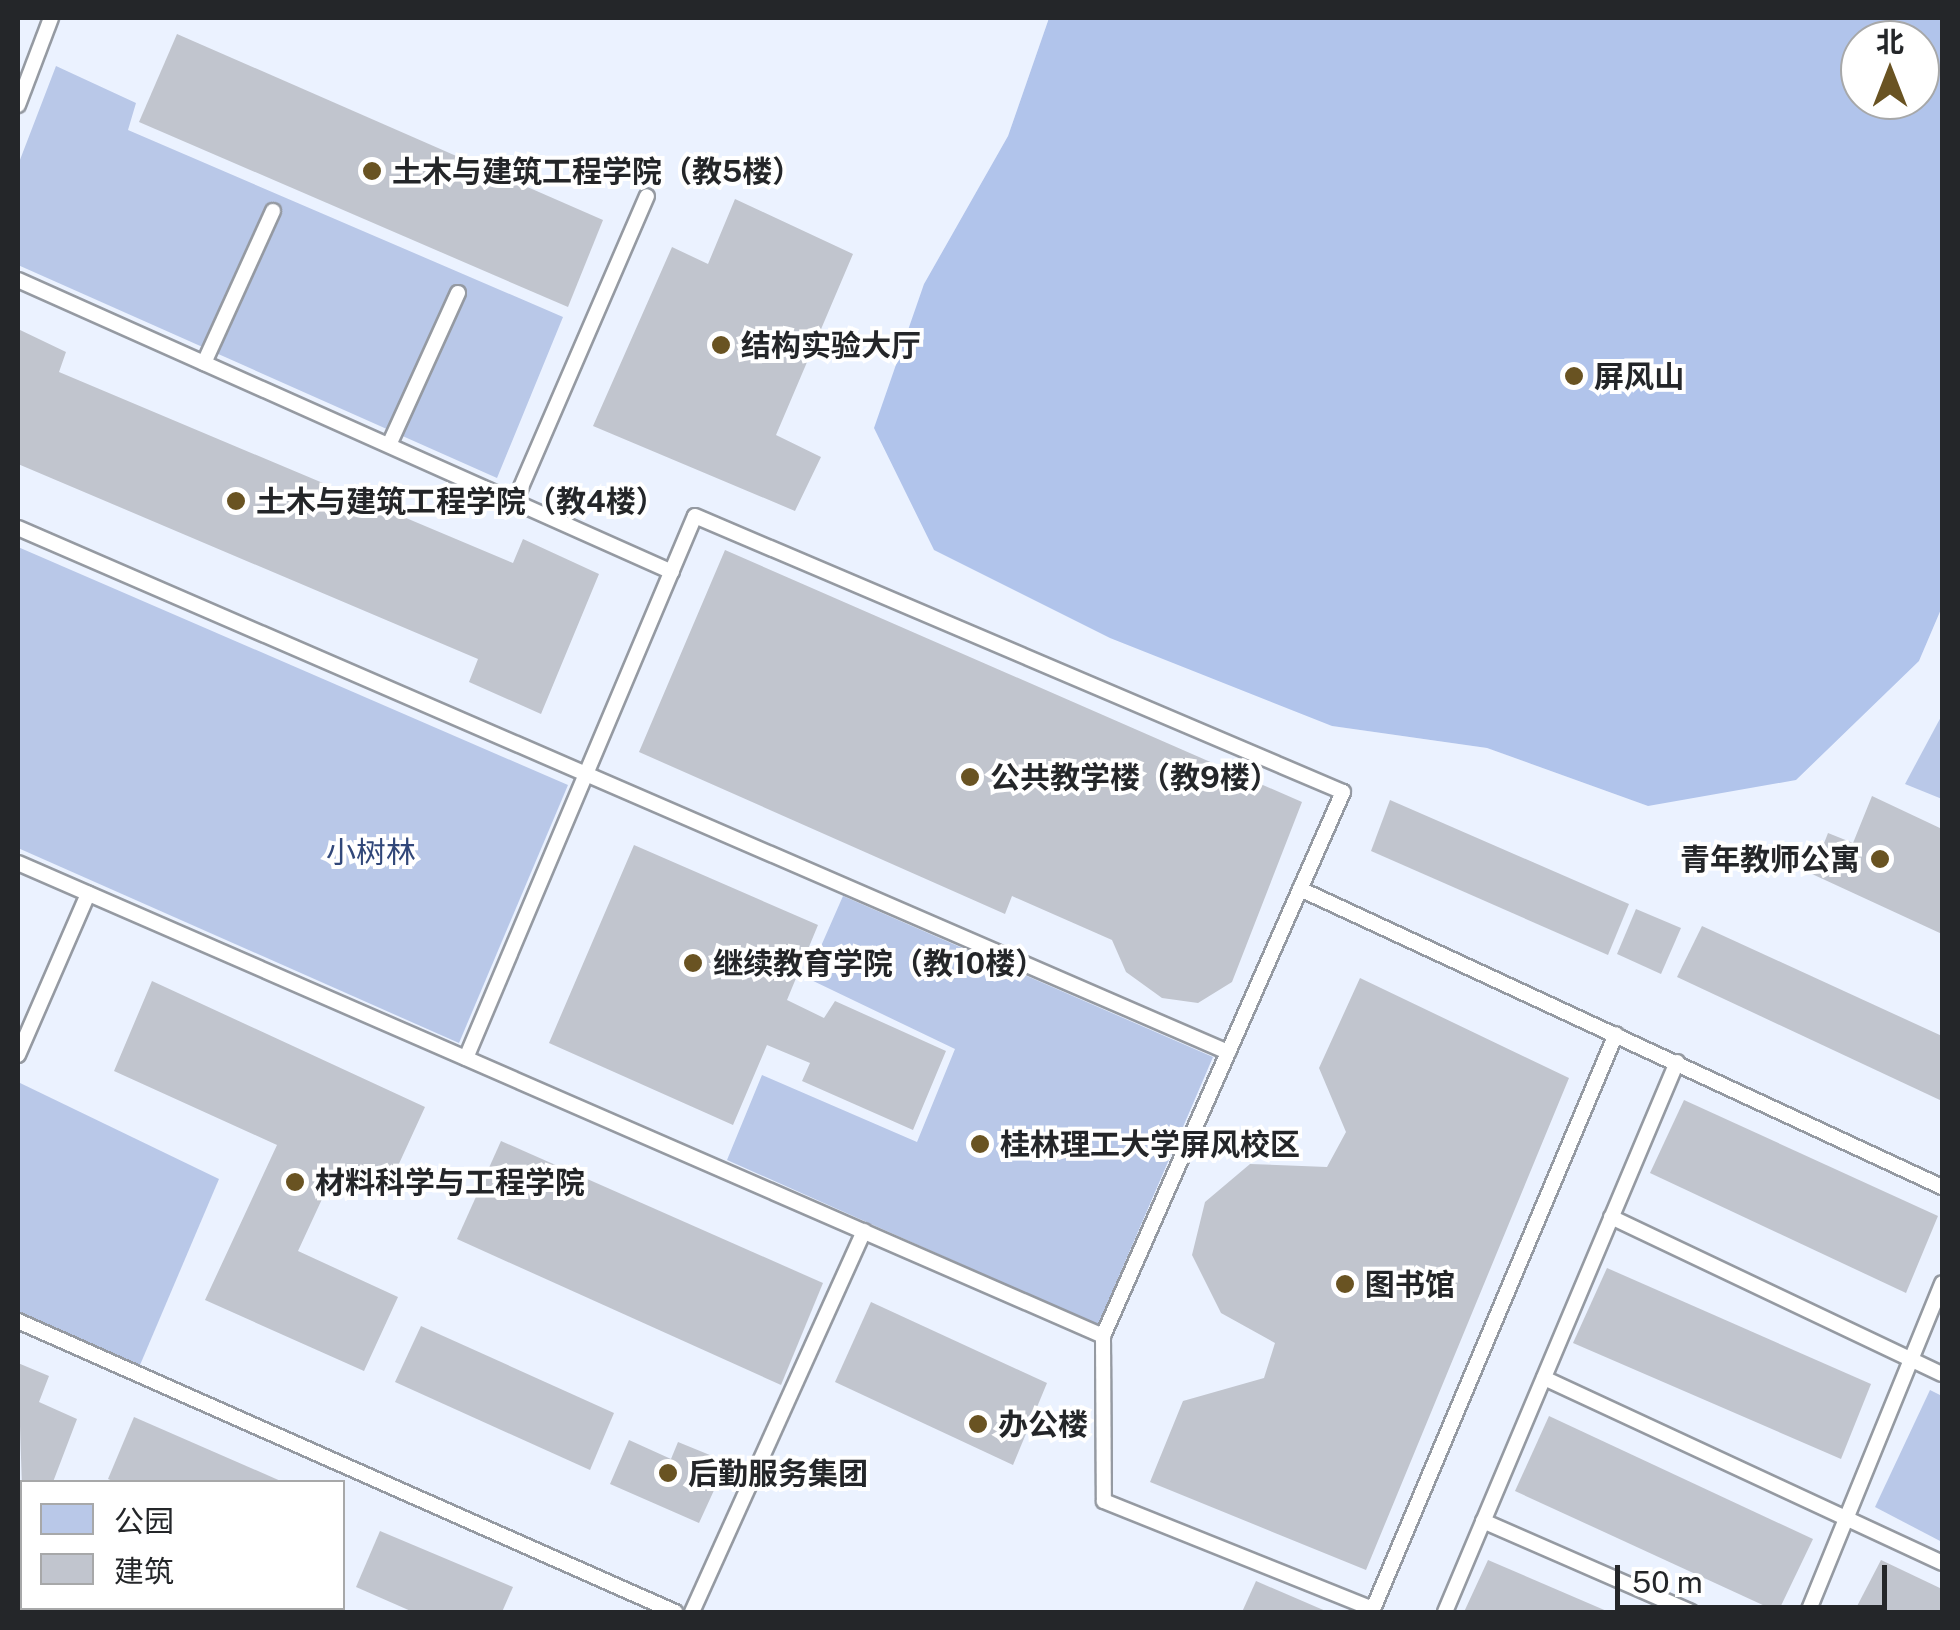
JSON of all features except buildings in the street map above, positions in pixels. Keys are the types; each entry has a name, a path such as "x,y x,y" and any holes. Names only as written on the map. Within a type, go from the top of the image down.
{"lane":[{"path":"18,105 51,18"},
{"path":"515,501 647,196"},
{"path":"204,363 273,211"},
{"path":"18,280 672,572"},
{"path":"390,446 458,292"},
{"path":"466,1058 695,516 1343,792 1103,1336 1104,1501 1373,1609 1616,1034"},
{"path":"18,528 1228,1052"},
{"path":"18,864 1103,1336"},
{"path":"1300,889 1942,1187"},
{"path":"18,1056 88,894"},
{"path":"1445,1612 1677,1062"},
{"path":"1611,1217 1942,1374"},
{"path":"692,1612 864,1231"},
{"path":"1808,1612 1942,1283"},
{"path":"18,1322 675,1612"},
{"path":"1544,1378 1942,1563"},
{"path":"1483,1521 1691,1612"}],"shaded area":[{"name":"桂林理工大学屏风校区","path":"18,18 1049,18 1008,136 924,284 1332,726 1487,748 1648,806 1919,661 1942,607 1942,1612 18,1612"},
{"path":"1049,18 1942,18 1942,607 1919,661 1796,780 1648,806 1487,748 1332,726 1110,638 934,550 874,428 924,284 1008,136"}],"green space":[{"path":"56,66 136,103 128,130 563,317 497,478 18,265 18,165"},
{"name":"小树林","path":"18,547 568,785 459,1043 18,848"},
{"path":"1942,715 1942,799 1905,784"},
{"path":"843,896 1213,1057 1098,1325 727,1160 762,1075 917,1142 955,1049 807,978"},
{"path":"18,1082 219,1179 140,1365 18,1311"},
{"path":"1930,1390 1942,1396 1942,1542 1875,1507"}],"place":[{"name":"土木与建筑工程学院（教5楼）","path":"372,171"},
{"name":"结构实验大厅","path":"721,345"},
{"name":"屏风山","path":"1574,376"},
{"name":"土木与建筑工程学院（教4楼）","path":"236,501"},
{"name":"公共教学楼（教9楼）","path":"970,777"},
{"name":"青年教师公寓","path":"1880,859"},
{"name":"继续教育学院（教10楼）","path":"693,963"},
{"name":"桂林理工大学屏风校区","path":"980,1144"},
{"name":"材料科学与工程学院","path":"295,1182"},
{"name":"图书馆","path":"1345,1284"},
{"name":"办公楼","path":"978,1424"},
{"name":"后勤服务集团","path":"668,1473"}]}
